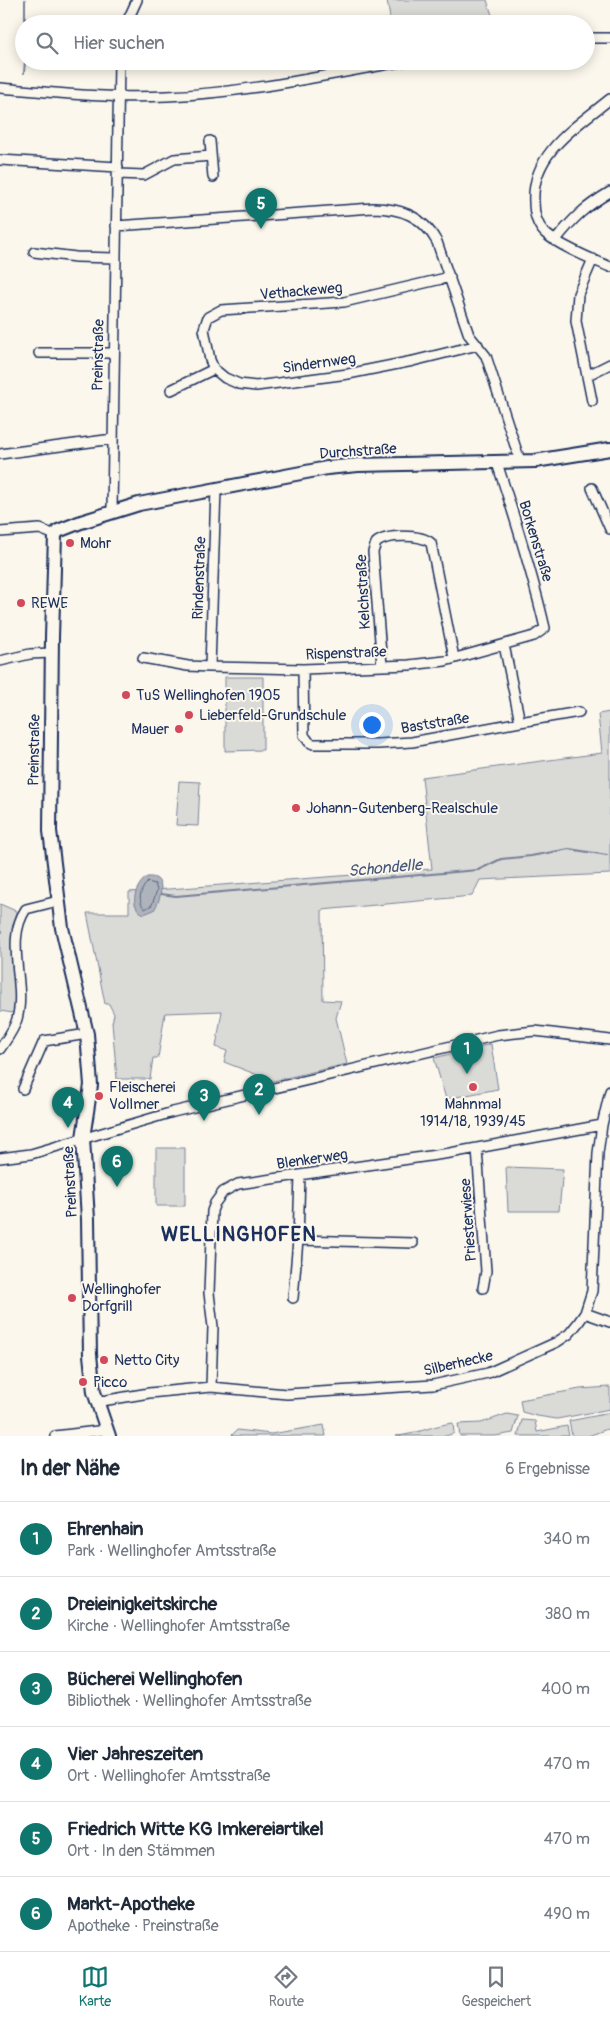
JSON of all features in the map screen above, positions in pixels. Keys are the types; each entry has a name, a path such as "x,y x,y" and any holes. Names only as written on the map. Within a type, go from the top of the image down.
{"street":[{"path":"130,15 137,0"},
{"path":"595,38 610,38"},
{"name":"Preinstraße","path":"112,511 119,70"},
{"path":"0,88 119,97 167,96 219,92 351,70"},
{"path":"610,99 560,140 543,160 536,176 533,194 534,210 539,224 545,233 555,240 610,267"},
{"path":"210,141 213,177"},
{"path":"0,160 144,175 174,159 211,156"},
{"path":"555,240 572,219 584,208 610,192"},
{"path":"116,226 390,208 413,216 431,231 450,277 469,335 486,356 520,461"},
{"path":"34,252 76,257 115,258"},
{"path":"592,259 578,294 576,307 576,321 592,401"},
{"name":"Vethackeweg","path":"214,369 210,360 204,329 208,317 221,310 344,302 450,277"},
{"name":"Sindernweg","path":"214,369 225,378 239,384 256,386 348,374 478,345"},
{"path":"39,353 114,353"},
{"path":"588,375 610,364"},
{"path":"170,390 214,369"},
{"path":"0,454 113,439"},
{"name":"Durchstraße","path":"112,511 327,468 358,465 497,463 557,458 610,449"},
{"name":"Borkenstraße","path":"497,463 528,557 544,628"},
{"path":"592,488 610,529"},
{"name":"Rindenstraße","path":"210,668 216,489"},
{"path":"0,532 40,529 55,535 64,528 112,511"},
{"name":"Preinstraße","path":"55,535 53,542 49,809 58,901 68,954 87,1034 91,1085 83,1138 88,1219 90,1355 96,1402 107,1433"},
{"name":"Kelchstraße","path":"382,666 373,552 376,542 384,538 421,537 431,543 454,658"},
{"name":"Rispenstraße","path":"143,658 210,668 303,669 425,664 534,636 544,628"},
{"path":"504,645 520,722"},
{"path":"0,662 30,654 51,653"},
{"name":"Baststraße","path":"303,669 304,734 309,742 313,744 412,742 579,712"},
{"path":"0,1049 15,1025 19,1012 17,951 21,916 26,909 58,901"},
{"path":"0,1158 31,1154 168,1113 498,1035 535,1031 610,1040"},
{"path":"23,1089 44,1041 87,1034"},
{"name":"Silberhecke","path":"96,1402 149,1393 211,1387 287,1394 418,1386 450,1382 488,1373 557,1342 569,1334 585,1313 592,1291 596,1183 602,1125 610,1091"},
{"name":"Blenkerweg","path":"211,1387 213,1327 209,1293 212,1211 214,1203 223,1192 238,1184 477,1149 540,1135 602,1125"},
{"name":"Priesterwiese","path":"477,1149 486,1271 483,1288"},
{"path":"293,1298 298,1240 300,1175"},
{"path":"298,1240 413,1243"},
{"path":"585,1313 610,1322"},
{"path":"55,1436 107,1433"}],"shaded area":[{"path":"387,0 487,0 492,15 390,15"},
{"path":"225,677 263,677 263,750 225,751"},
{"path":"610,712 610,874 480,880 472,896 322,910 323,1000 341,1001 336,1018 347,1064 273,1081 224,1062 227,1051 216,1047 222,1011 165,1013 158,1058 153,1058 150,1079 117,1079 112,1023 114,1014 109,1004 105,1004 87,913 129,913 129,892 432,869 422,777 602,753 598,714"},
{"path":"179,781 200,782 198,826 176,825"},
{"path":"0,904 16,911 17,998 13,1013 0,1011"},
{"path":"491,1044 498,1089 446,1099 434,1058"},
{"path":"156,1148 185,1148 185,1206 156,1206"},
{"path":"506,1167 563,1169 559,1211 508,1211"},
{"path":"610,1387 610,1409 557,1419 522,1412 520,1400 580,1389"},
{"path":"610,1413 610,1428 588,1436 572,1436 569,1421"},
{"path":"507,1414 518,1416 513,1433 495,1436 460,1436 458,1424 481,1423"},
{"path":"522,1420 535,1421 537,1432 567,1426 569,1436 518,1436"},
{"path":"453,1423 454,1433 446,1436 396,1436 410,1434"},
{"path":"324,1425 326,1436 231,1436 237,1430 271,1434"}],"water":[{"path":"147,877 154,877 158,880 161,889 159,900 154,910 144,914 136,906 135,896 139,885"}],"waterway":[{"path":"25,0 25,15"},
{"name":"Schondelle","path":"161,894 176,896 478,870 501,859 569,849 607,855"}],"place":[{"name":"Friedrich Witte KG Imkereiartikel","path":"261,229"},
{"name":"Mohr","path":"70,543"},
{"name":"REWE","path":"21,603"},
{"name":"TuS Wellinghofen 1905","path":"126,695"},
{"name":"Lieberfeld-Grundschule","path":"189,715"},
{"name":"Mauer","path":"179,729"},
{"name":"Johann-Gutenberg-Realschule","path":"296,808"},
{"name":"Ehrenhain","path":"467,1074"},
{"name":"Mahnmal 1914/18, 1939/45","path":"473,1087"},
{"name":"Fleischerei Vollmer","path":"99,1096"},
{"name":"Dreieinigkeitskirche","path":"259,1115"},
{"name":"Bücherei Wellinghofen","path":"204,1121"},
{"name":"Vier Jahreszeiten","path":"68,1128"},
{"name":"Markt-Apotheke","path":"117,1187"},
{"name":"Wellinghofer Dorfgrill","path":"72,1298"},
{"name":"Netto City","path":"104,1360"},
{"name":"Picco","path":"83,1382"}],"district":[{"name":"WELLINGHOFEN","path":"239,1234"}]}
